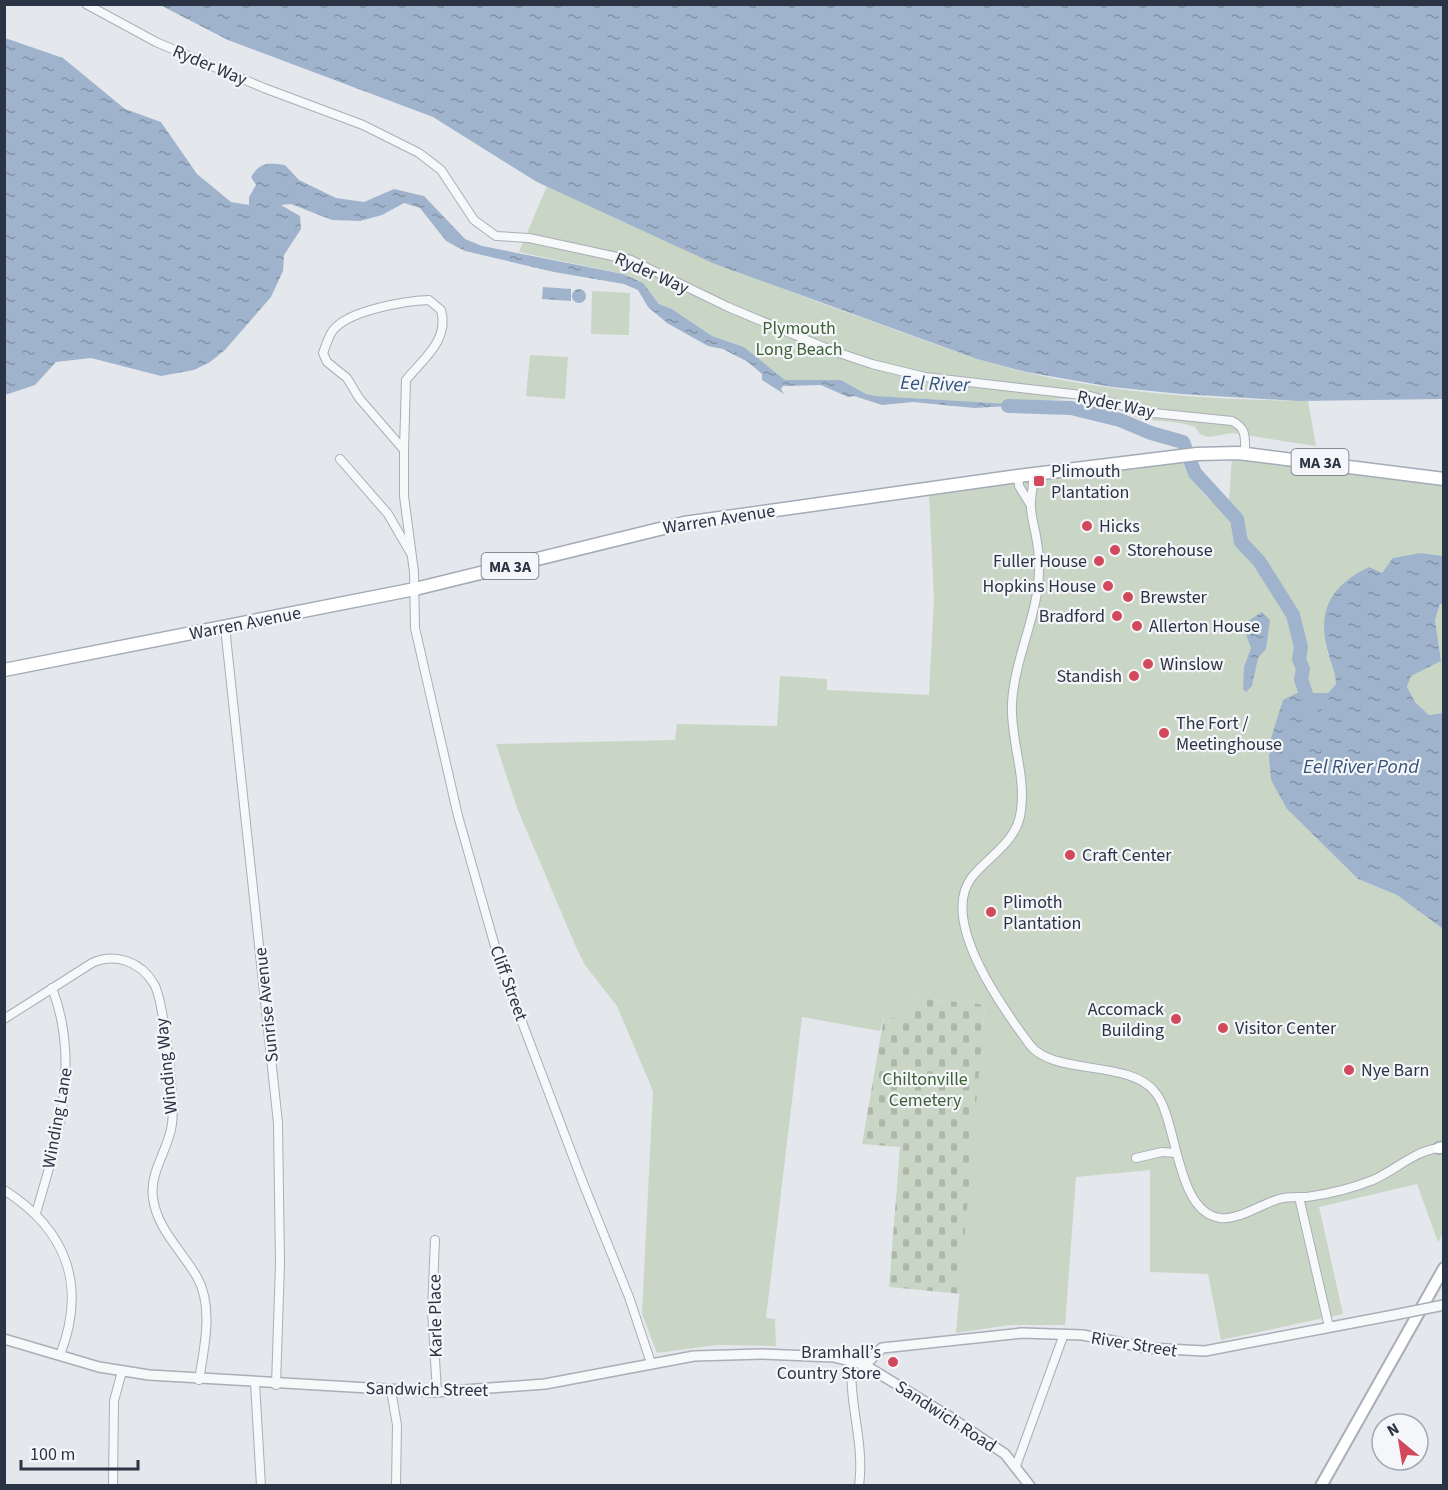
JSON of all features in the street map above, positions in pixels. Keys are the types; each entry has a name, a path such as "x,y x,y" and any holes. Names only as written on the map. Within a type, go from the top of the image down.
{"main road":[{"name":"Warren Avenue","path":"4,670 415,589 684,523 1017,476 1174,456 1245,453 1443,479"},
{"path":"1321,1485 1443,1268"}],"street":[{"name":"Ryder Way","path":"86,4 156,42 264,88 363,125 419,153 441,170 474,220 496,236 529,238 631,260 720,304 833,351 872,364 925,377 1090,396 1144,412 1232,421 1240,425 1245,432 1245,453"},
{"name":"Cliff Street","path":"404,450 359,398 347,378 327,362 323,353 332,332 348,319 400,303 429,300 441,310 442,327 428,357 406,380 404,450 404,496 415,589 414,620 422,667 458,816 495,948 583,1183 629,1297 651,1363"},
{"path":"340,459 388,514 412,556"},
{"path":"1033,474 1030,504 1038,550 1039,575 1012,700 1022,783 1021,812 1011,837 970,881 963,906 965,932 971,949 1012,1018 1030,1045 1041,1054 1054,1060 1134,1078 1150,1087 1158,1095 1176,1153 1195,1200 1215,1217 1233,1216 1280,1198 1328,1193 1371,1181 1420,1153 1442,1148"},
{"path":"1017,476 1019,486 1030,504"},
{"name":"Sunrise Avenue","path":"225,627 278,1124 280,1264 276,1384"},
{"name":"Winding Way","path":"4,1019 92,963 112,957 133,964 150,979 157,990 170,1064 173,1120 168,1143 154,1179 152,1195 166,1231 203,1290 206,1313 199,1380"},
{"name":"Winding Lane","path":"36,1213 51,1160 66,1081 65,1027 52,988"},
{"path":"1136,1158 1176,1153"},
{"path":"4,1190 36,1213 48,1226 56,1241 74,1292 70,1327 60,1355"},
{"path":"1299,1197 1329,1327"},
{"name":"Karle Place","path":"435,1240 432,1310 436,1392"},
{"name":"River Street","path":"865,1365 882,1348 1012,1334 1092,1336 1147,1348 1191,1352 1229,1348 1443,1305"},
{"path":"1016,1466 1064,1334"},
{"name":"Sandwich Street","path":"4,1339 122,1371 199,1380 436,1392 545,1384 694,1356 738,1354 823,1356 852,1361"},
{"path":"852,1361 849,1375 857,1425 860,1485"},
{"name":"Sandwich Road","path":"852,1361 865,1365 990,1443 1016,1466 1030,1485"},
{"path":"113,1485 114,1401 122,1371"},
{"path":"255,1383 261,1485"},
{"path":"391,1390 397,1425 396,1485"}],"green space":[{"name":"Plymouth Long Beach","path":"547,186 671,243 754,277 839,310 1006,367 1058,379 1129,390 1201,397 1308,401 1316,446 1232,433 1208,437 1200,434 1195,427 1181,423 1140,419 1113,407 1075,398 1004,404 877,396 866,394 841,380 785,380 744,347 712,336 672,309 659,304 643,283 623,274 519,252"},
{"path":"592,291 630,293 629,335 591,334"},
{"path":"530,355 568,357 565,399 526,396"},
{"name":"Plimoth Plantation","path":"1232,458 1443,483 1443,556 1421,553 1327,651 1336,671 1336,684 1328,693 1297,693 1287,809 1358,879 1397,895 1443,929 1443,1233 1438,1242 1417,1184 1319,1207 1343,1314 1221,1340 1208,1274 1150,1272 1150,1170 1076,1177 1065,1325 1010,1325 956,1333 985,1004 914,998 911,1020 884,1017 880,1031 802,1017 766,1318 775,1319 776,1346 717,1345 657,1353 642,1314 653,1091 617,1006 585,965 576,947 517,808 496,744 675,740 677,724 777,726 780,676 827,679 827,690 929,695 934,598 929,494 1181,461 1205,496 1222,510 1229,498"},
{"path":"1440,604 1443,604 1443,713 1429,715 1415,702 1407,687 1410,676 1441,661 1435,620"},
{"name":"Chiltonville Cemetery","path":"913,998 985,1004 962,1294 889,1287 900,1147 862,1144 884,1017"}],"water":[{"path":"160,5 1443,5 1443,399 1298,401 1181,394 1112,387 1026,372 977,359 715,264 537,182 433,117 228,40"},
{"path":"5,38 63,58 125,109 161,122 197,174 231,202 249,205 249,197 256,185 251,177 261,166 269,164 285,165 299,180 336,198 364,202 394,189 424,196 465,239 482,246 623,274 643,283 659,304 672,309 712,336 744,347 785,380 841,380 866,394 877,396 1026,405 974,408 913,402 882,405 854,396 848,397 821,385 783,386 781,389 784,394 762,380 762,374 748,362 723,349 708,346 667,323 648,307 638,290 624,284 554,272 465,251 446,241 420,208 404,203 382,215 360,221 332,220 291,204 281,205 300,216 301,229 284,255 283,271 271,297 225,350 210,362 194,370 161,376 91,358 56,362 35,385 5,395"},
{"path":"543,287 571,289 571,301 542,299"},
{"path":"579,289 584,291 586,296 584,301 579,303 574,301 572,296 574,291"},
{"name":"Eel River Pond","path":"1421,553 1443,556 1443,604 1440,604 1435,620 1441,661 1411,676 1407,687 1415,702 1429,715 1443,713 1443,929 1397,895 1358,879 1287,809 1271,780 1269,757 1271,738 1283,700 1297,693 1328,693 1336,684 1324,624 1330,600 1345,582 1369,567 1382,573 1393,558"},
{"path":"1262,612 1270,620 1266,649 1258,658 1252,686 1246,692 1243,689 1244,667 1251,648 1244,629 1248,621"}],"waterway":[{"name":"Eel River","path":"1008,406 1071,408 1120,420 1151,433 1183,442 1195,473 1237,519 1241,542 1259,561 1293,615 1301,647 1299,659 1303,669 1301,679 1311,709"}],"place":[{"name":"Plimouth Plantation","path":"1039,481"},
{"name":"Hicks","path":"1087,526"},
{"name":"Storehouse","path":"1115,550"},
{"name":"Fuller House","path":"1099,561"},
{"name":"Hopkins House","path":"1108,586"},
{"name":"Brewster","path":"1128,597"},
{"name":"Bradford","path":"1117,616"},
{"name":"Allerton House","path":"1137,626"},
{"name":"Winslow","path":"1148,664"},
{"name":"Standish","path":"1134,676"},
{"name":"The Fort / Meetinghouse","path":"1164,733"},
{"name":"Craft Center","path":"1070,855"},
{"name":"Plimoth Plantation","path":"991,912"},
{"name":"Accomack Building","path":"1176,1019"},
{"name":"Visitor Center","path":"1223,1028"},
{"name":"Nye Barn","path":"1349,1070"},
{"name":"Bramhall’s Country Store","path":"893,1362"}]}
